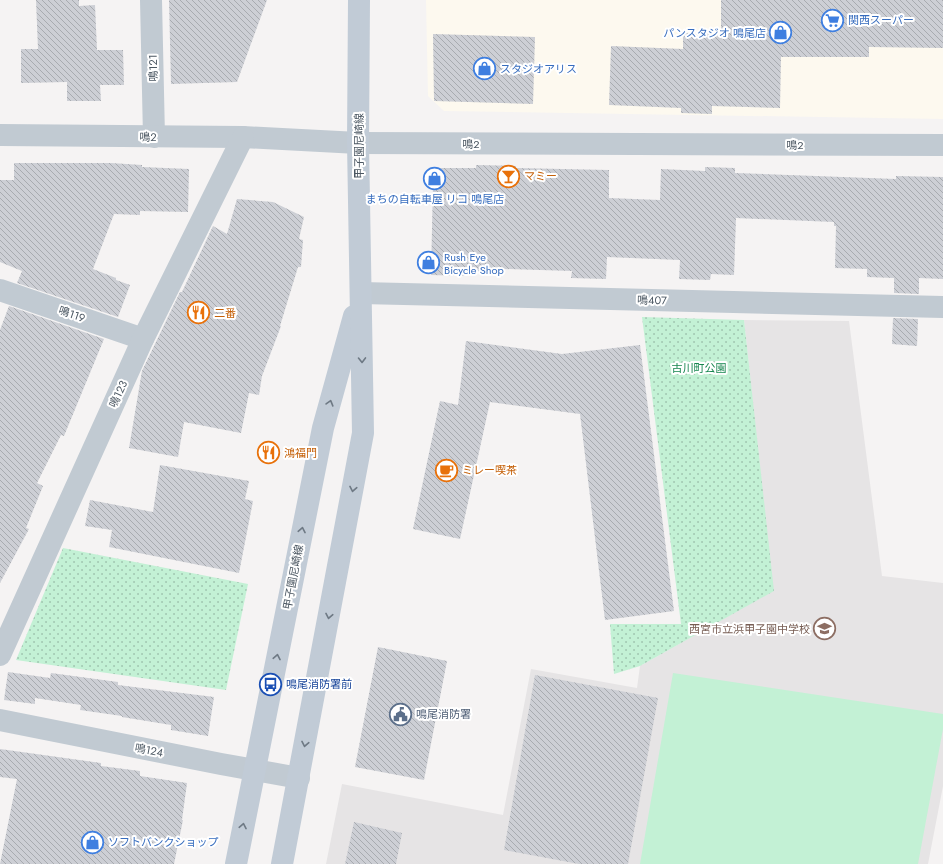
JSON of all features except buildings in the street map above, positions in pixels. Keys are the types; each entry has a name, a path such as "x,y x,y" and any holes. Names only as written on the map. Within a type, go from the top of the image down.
{"main road":[{"name":"甲子園尼崎線","path":"282,864 363,433 358,143 359,0"},
{"name":"甲子園尼崎線","path":"236,864 323,428 361,292"}],"street":[{"name":"鳴121","path":"151,0 154,137"},
{"name":"鳴2","path":"0,135 243,137 358,143 943,145"},
{"name":"鳴123","path":"0,655 143,339 243,137"},
{"name":"鳴407","path":"361,292 943,307"},
{"name":"鳴119","path":"2,296 143,339"},
{"name":"鳴124","path":"0,720 299,778"}],"shaded area":[{"path":"426,0 943,0 943,119 444,111 428,96"},
{"name":"西宮市立浜甲子園中学校","path":"744,320 849,321 882,576 943,583 943,786 928,864 326,864 342,784 503,815 531,669 637,688 640,666 773,591"}],"green space":[{"name":"古川町公園","path":"642,317 744,320 774,591 640,666 614,674 610,624 681,624"},
{"path":"63,548 248,584 226,690 16,660"},
{"path":"673,673 943,714 943,729 918,864 640,864"}],"place":[{"name":"関西スーパー","path":"832,20"},
{"name":"パンスタジオ 鳴尾店","path":"781,33"},
{"name":"スタジオアリス","path":"484,69"},
{"name":"マミー","path":"509,176"},
{"name":"まちの自転車屋 リコ 鳴尾店","path":"435,179"},
{"name":"Rush Eye Bicycle Shop","path":"428,263"},
{"name":"二番","path":"198,313"},
{"name":"鴻福門","path":"269,453"},
{"name":"ミレー喫茶","path":"446,470"},
{"name":"西宮市立浜甲子園中学校","path":"825,629"},
{"name":"鳴尾消防署前","path":"270,684"},
{"name":"鳴尾消防署","path":"401,714"},
{"name":"ソフトバンクショップ","path":"92,842"}]}
